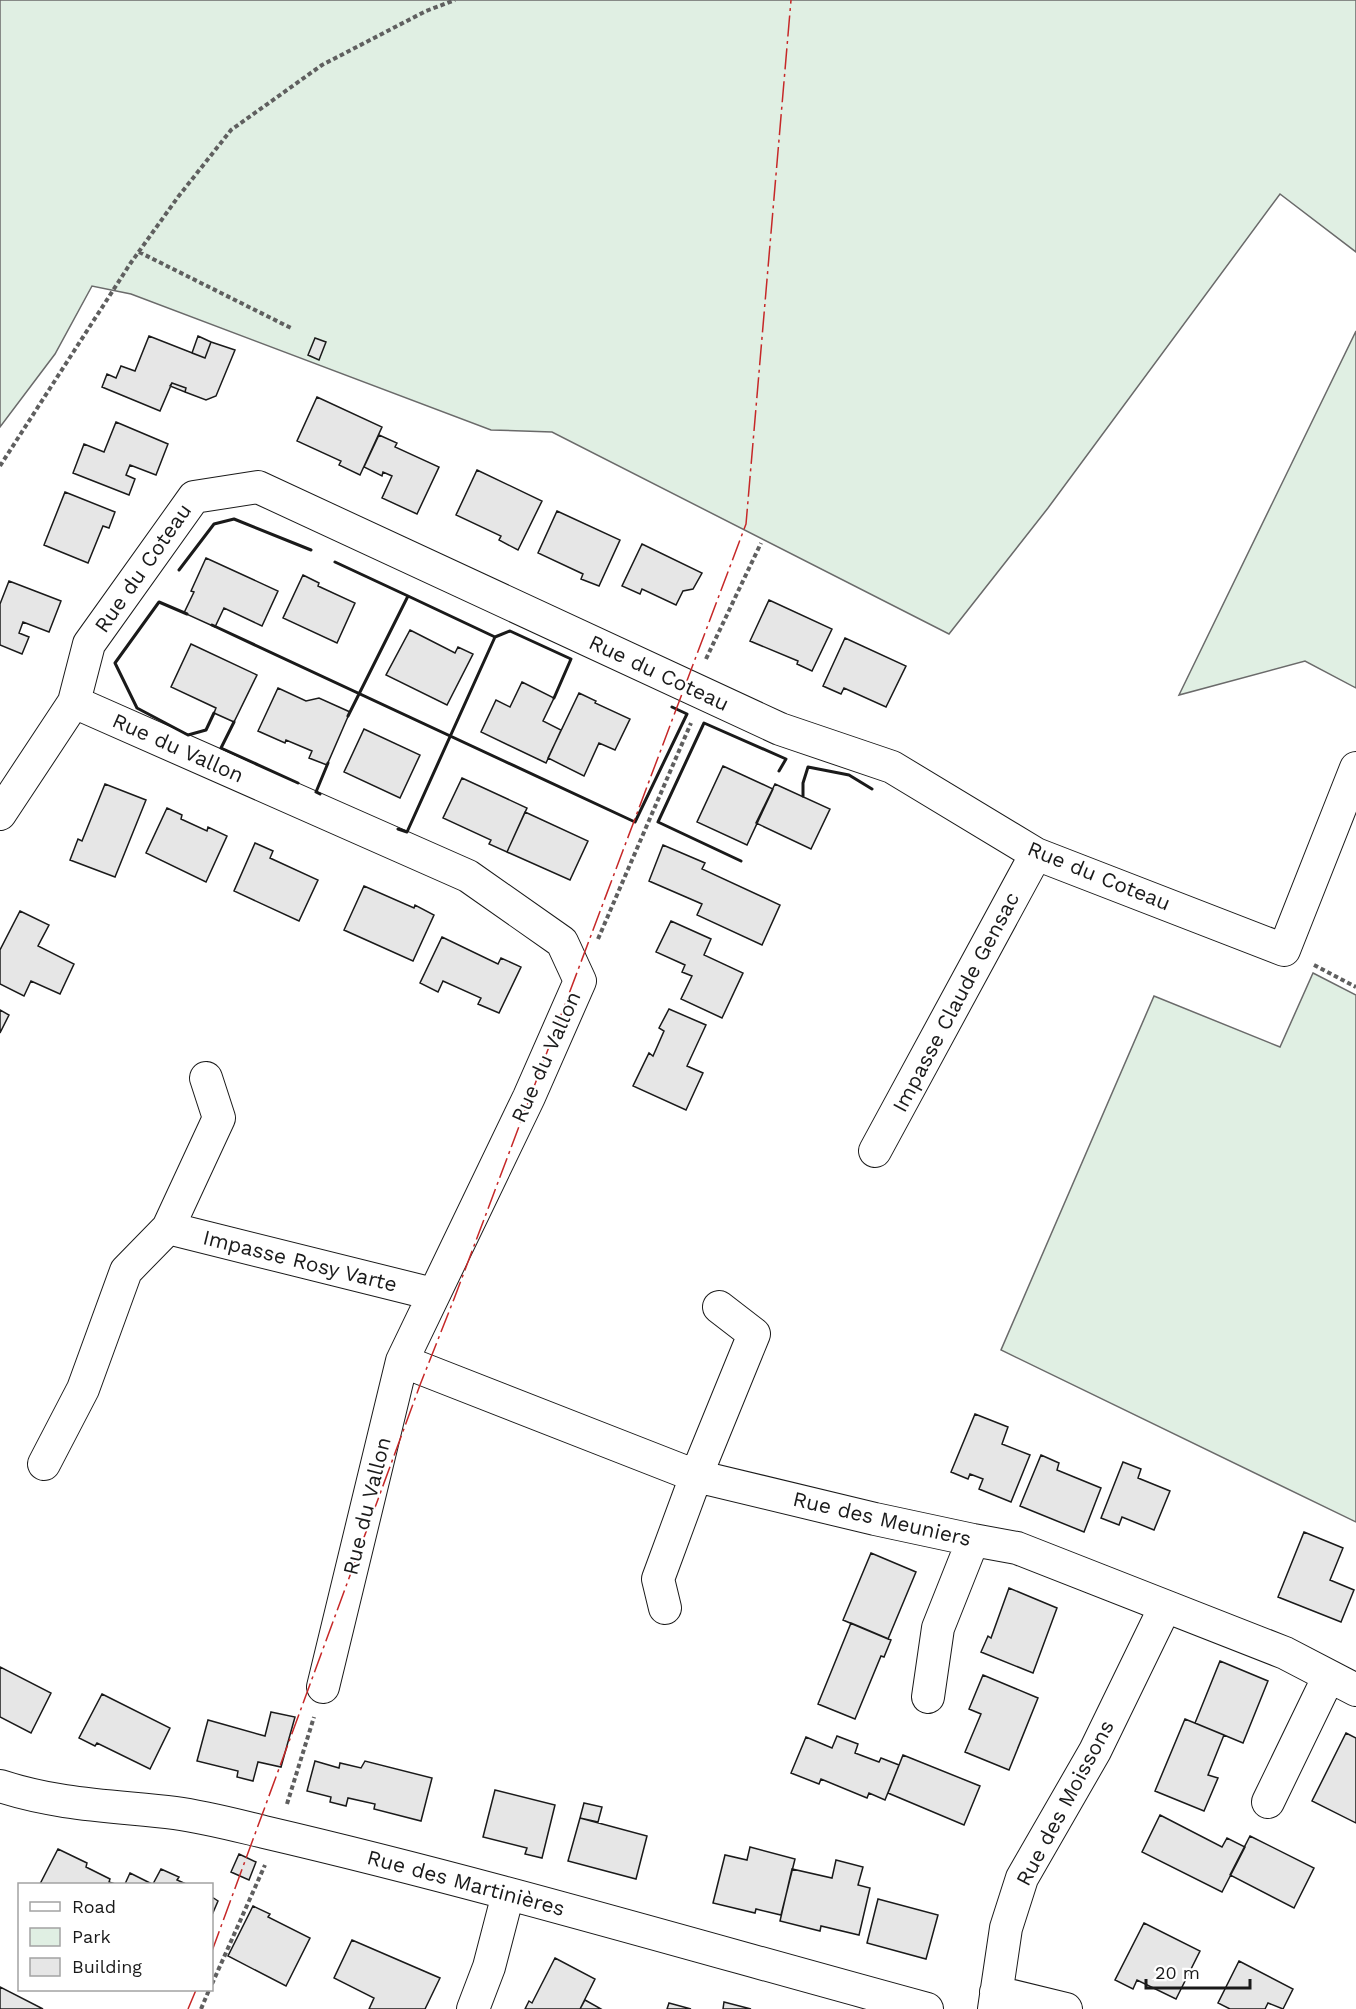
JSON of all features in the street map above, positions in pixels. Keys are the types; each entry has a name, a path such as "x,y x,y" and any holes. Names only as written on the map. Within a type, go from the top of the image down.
{"street":[{"name":"Rue du Coteau","path":"0,814 74,702 90,644 194,497 258,487 780,729 892,767 1036,854 1284,950"},
{"name":"Rue du Vallon","path":"74,702 468,876 562,942 580,981 528,1097 402,1361 323,1687"},
{"path":"1284,950 1356,768"},
{"name":"Impasse Claude Gensac","path":"875,1151 1036,854"},
{"path":"44,1464 83,1389 126,1271 168,1228 219,1118 206,1078"},
{"name":"Impasse Rosy Varte","path":"168,1228 433,1294"},
{"path":"665,1608 658,1579 696,1476 754,1334 719,1307"},
{"name":"Rue des Meuniers","path":"402,1361 696,1476 973,1540 1017,1548 1285,1653 1343,1683"},
{"path":"928,1697 938,1628 973,1540"},
{"name":"Rue des Moissons","path":"995,2001 1006,1928 1022,1878 1095,1751 1165,1607"},
{"path":"1268,1802 1343,1683"},
{"name":"Rue des Martinières","path":"0,1786 22,1794 82,1804 208,1818 359,1854 927,2009"},
{"path":"473,2009 489,1967 508,1894"},
{"path":"995,2001 1066,2009"}],"path":[{"path":"0,466 139,252 178,197 231,130 322,65 426,11 454,0"},
{"path":"139,252 291,328"},
{"path":"580,981 693,719 692,689 760,543"},
{"path":"1284,950 1356,987"},
{"path":"201,2009 208,1991"}],"green space":[{"path":"0,0 1356,0 1356,252 1280,194 1048,508 949,634 552,432 491,430 131,294 92,286 55,354 0,427"},
{"path":"1356,331 1356,688 1305,661 1179,695"},
{"path":"1313,973 1356,995 1356,1522 1001,1350 1154,996 1280,1047"}],"building":[{"path":"149,336 205,358 211,342 235,350 216,396 206,400 185,392 186,388 172,383 160,411 102,387 107,374 116,378 121,366 135,371"},
{"path":"198,336 211,342 205,358 192,353"},
{"path":"315,338 326,342 319,360 308,355"},
{"path":"172,383 186,388 185,392 170,386"},
{"path":"317,397 382,427 360,475 339,465 341,461 297,441"},
{"path":"116,422 168,444 156,475 130,465 126,475 135,479 129,495 73,473 84,444 104,452"},
{"path":"379,435 397,443 395,447 439,467 417,514 382,498 392,476 383,472 382,476 364,467"},
{"path":"477,470 542,501 518,550 499,540 501,536 456,515"},
{"path":"65,492 115,512 109,528 103,526 88,563 44,545"},
{"path":"557,511 620,540 599,586 581,579 583,574 538,553"},
{"path":"642,544 702,573 693,589 683,591 676,605 642,589 640,594 622,586"},
{"path":"206,558 278,591 262,626 224,608 215,627 184,613"},
{"path":"303,575 319,583 318,586 355,603 337,643 283,618"},
{"path":"9,581 61,601 49,632 23,622 19,633 29,637 22,654 0,645 0,604"},
{"path":"769,600 832,629 812,671 797,664 798,661 750,641"},
{"path":"410,630 455,653 458,647 473,654 447,705 386,675"},
{"path":"845,638 906,666 886,707 844,688 841,694 823,686"},
{"path":"191,644 257,675 234,722 214,713 216,708 171,687"},
{"path":"522,682 554,698 543,721 561,730 546,763 481,732 496,700 510,707"},
{"path":"278,688 306,701 319,698 350,712 327,765 309,758 312,751 286,740 285,743 258,731"},
{"path":"579,693 630,719 615,750 599,743 584,776 548,758"},
{"path":"364,729 420,755 400,798 344,772"},
{"path":"723,766 773,789 747,845 697,822"},
{"path":"462,778 527,808 507,852 489,844 491,840 443,818"},
{"path":"105,784 146,800 115,877 70,860 78,839 82,841"},
{"path":"775,784 830,809 811,849 756,823"},
{"path":"167,808 182,815 181,819 207,831 208,827 227,836 206,882 146,853"},
{"path":"525,812 588,841 570,880 507,852"},
{"path":"255,843 273,851 270,858 318,880 299,921 234,891"},
{"path":"663,845 705,863 702,869 780,905 762,945 697,915 702,904 649,881"},
{"path":"364,886 414,908 415,905 434,915 413,961 344,930"},
{"path":"20,911 49,925 38,946 74,964 60,994 31,981 24,996 0,984 0,950"},
{"path":"671,921 711,939 704,955 743,973 722,1018 681,999 692,976 682,972 685,965 656,952"},
{"path":"442,937 498,964 501,958 521,967 499,1013 478,1004 481,998 443,981 438,992 420,983"},
{"path":"669,1009 706,1025 687,1066 703,1073 686,1110 633,1086 649,1053 653,1056 664,1031 659,1028"},
{"path":"0,1010 9,1015 0,1033"},
{"path":"975,1414 1008,1427 1002,1444 1030,1455 1011,1502 979,1489 983,1479 970,1474 968,1479 951,1472"},
{"path":"1041,1455 1059,1463 1057,1470 1101,1488 1084,1532 1020,1506"},
{"path":"1123,1462 1141,1469 1138,1478 1170,1491 1154,1530 1122,1517 1119,1525 1101,1518"},
{"path":"1304,1532 1343,1548 1330,1580 1354,1590 1341,1622 1278,1597"},
{"path":"871,1553 916,1572 888,1639 843,1620"},
{"path":"1009,1588 1057,1608 1033,1673 981,1652 988,1636 991,1638"},
{"path":"851,1623 891,1640 884,1657 881,1656 855,1719 818,1704"},
{"path":"1220,1661 1268,1681 1243,1743 1195,1723"},
{"path":"0,1667 51,1693 31,1733 0,1717"},
{"path":"983,1675 1038,1698 1009,1770 965,1752 981,1714 969,1709"},
{"path":"102,1694 170,1728 150,1769 97,1743 95,1746 79,1738"},
{"path":"271,1712 295,1717 281,1767 258,1762 253,1781 237,1777 238,1771 197,1761 208,1720 265,1736"},
{"path":"1185,1719 1224,1735 1208,1775 1218,1778 1204,1811 1155,1791"},
{"path":"1346,1733 1356,1738 1356,1823 1312,1801"},
{"path":"837,1736 858,1744 855,1753 879,1762 881,1758 899,1765 885,1800 869,1793 867,1798 821,1779 819,1784 791,1773 806,1737 832,1748"},
{"path":"903,1755 980,1786 964,1825 888,1793"},
{"path":"315,1761 339,1768 340,1763 361,1768 365,1761 432,1778 421,1821 374,1809 375,1804 348,1798 346,1806 330,1802 331,1797 307,1791"},
{"path":"495,1790 555,1805 542,1858 525,1854 527,1848 483,1837"},
{"path":"584,1803 602,1807 598,1822 580,1818"},
{"path":"1160,1815 1222,1847 1227,1838 1245,1847 1222,1892 1142,1852"},
{"path":"580,1818 647,1836 636,1879 568,1861"},
{"path":"1250,1836 1314,1868 1294,1908 1230,1875"},
{"path":"750,1847 795,1859 781,1915 756,1909 755,1913 713,1903 725,1855 747,1860"},
{"path":"58,1849 87,1863 86,1867 110,1879 109,1882 112,1883 41,1883"},
{"path":"239,1854 256,1862 249,1880 231,1872"},
{"path":"836,1860 863,1867 858,1885 870,1888 859,1935 821,1926 820,1931 780,1921 792,1869 832,1878"},
{"path":"161,1869 179,1877 177,1880 184,1883 154,1883"},
{"path":"130,1873 150,1883 125,1883"},
{"path":"213,1898 218,1901 213,1913"},
{"path":"878,1899 938,1915 926,1959 867,1943"},
{"path":"253,1906 270,1914 268,1917 310,1938 286,1986 228,1956"},
{"path":"1144,1923 1200,1951 1176,1999 1137,1980 1133,1989 1115,1980"},
{"path":"352,1940 440,1978 425,2009 369,2009 374,1998 334,1978"},
{"path":"555,1958 595,1979 580,2009 525,2009 529,2001 532,2003"},
{"path":"1239,1961 1293,1989 1283,2009 1268,2003 1265,2009 1230,2009 1218,2003"},
{"path":"0,1987 43,2009 0,2009"},
{"path":"585,2000 601,2009 580,2009"},
{"path":"724,2002 751,2009 723,2009"},
{"path":"669,2003 691,2009 667,2009"}],"wall":[{"path":"179,570 214,524 234,519 311,550"},
{"path":"335,562 408,596"},
{"path":"348,716 408,596 495,637 407,832 398,829"},
{"path":"187,614 159,602 115,663 137,708 188,735 206,730 214,713"},
{"path":"212,625 635,822 687,714 672,707"},
{"path":"495,637 510,631 571,659 554,698"},
{"path":"234,722 221,748 298,783"},
{"path":"741,861 658,822 704,723 786,759 779,771"},
{"path":"320,794 316,792 328,763"},
{"path":"803,796 803,783 808,767 849,775 872,789"}],"power":[{"path":"213,1948 420,1385 746,524 791,0"},
{"path":"188,2009 196,1991"}]}
